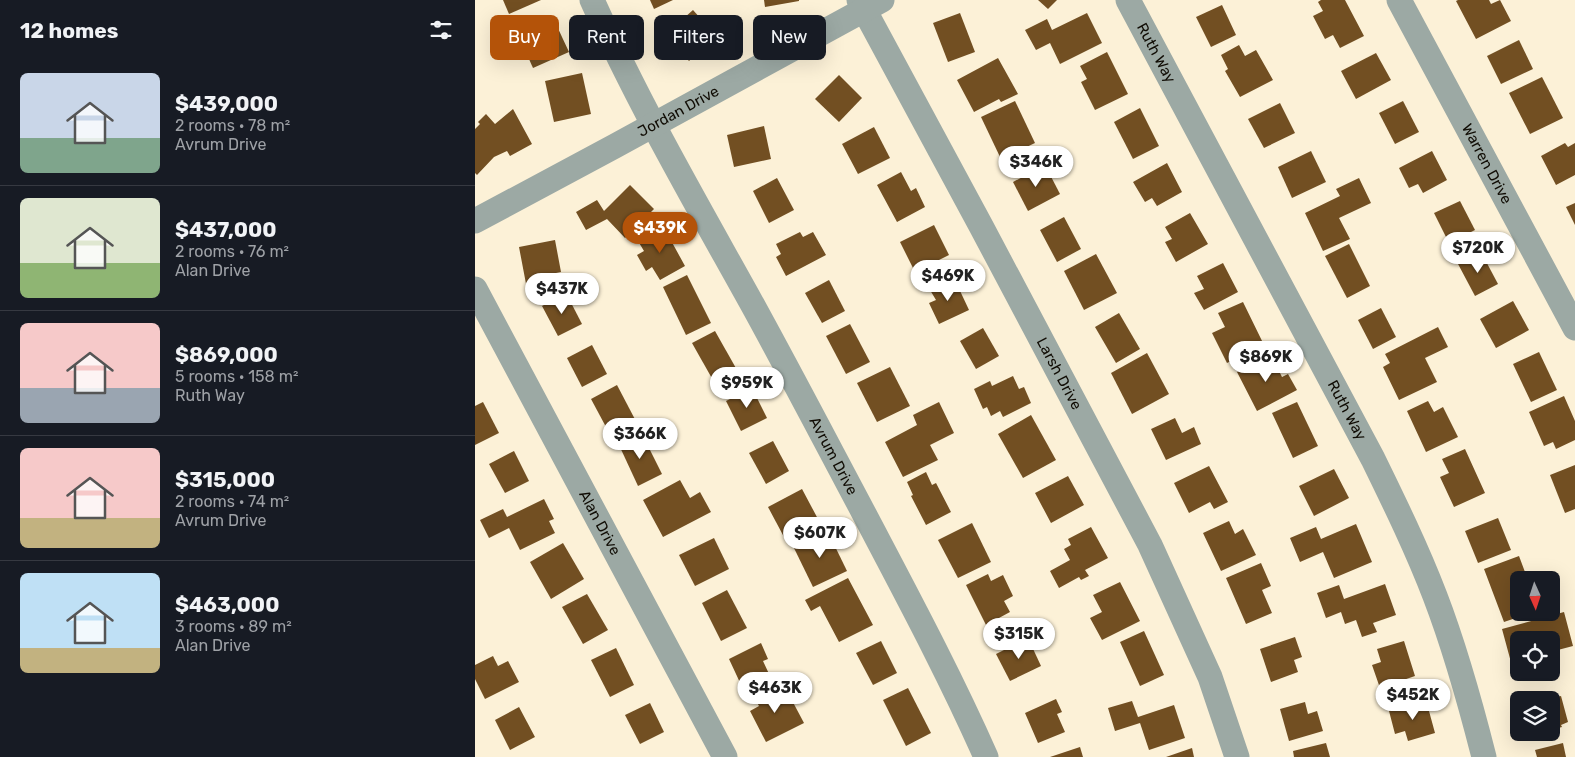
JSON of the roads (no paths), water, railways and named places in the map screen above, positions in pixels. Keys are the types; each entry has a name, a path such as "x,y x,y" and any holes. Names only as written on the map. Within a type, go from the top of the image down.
{"street":[{"name":"Avrum Drive","path":"592,0 653,125 763,325 959,696 986,757"},
{"name":"Ruth Way","path":"1128,0 1373,459 1409,533 1435,595 1459,663 1483,757"},
{"name":"Warren Drive","path":"1399,0 1575,328"},
{"name":"Jordan Drive","path":"475,221 653,125 869,3"},
{"name":"Larsh Drive","path":"869,3 986,235 1150,545 1211,677 1237,757"},
{"name":"Alan Drive","path":"475,289 725,757"}]}
